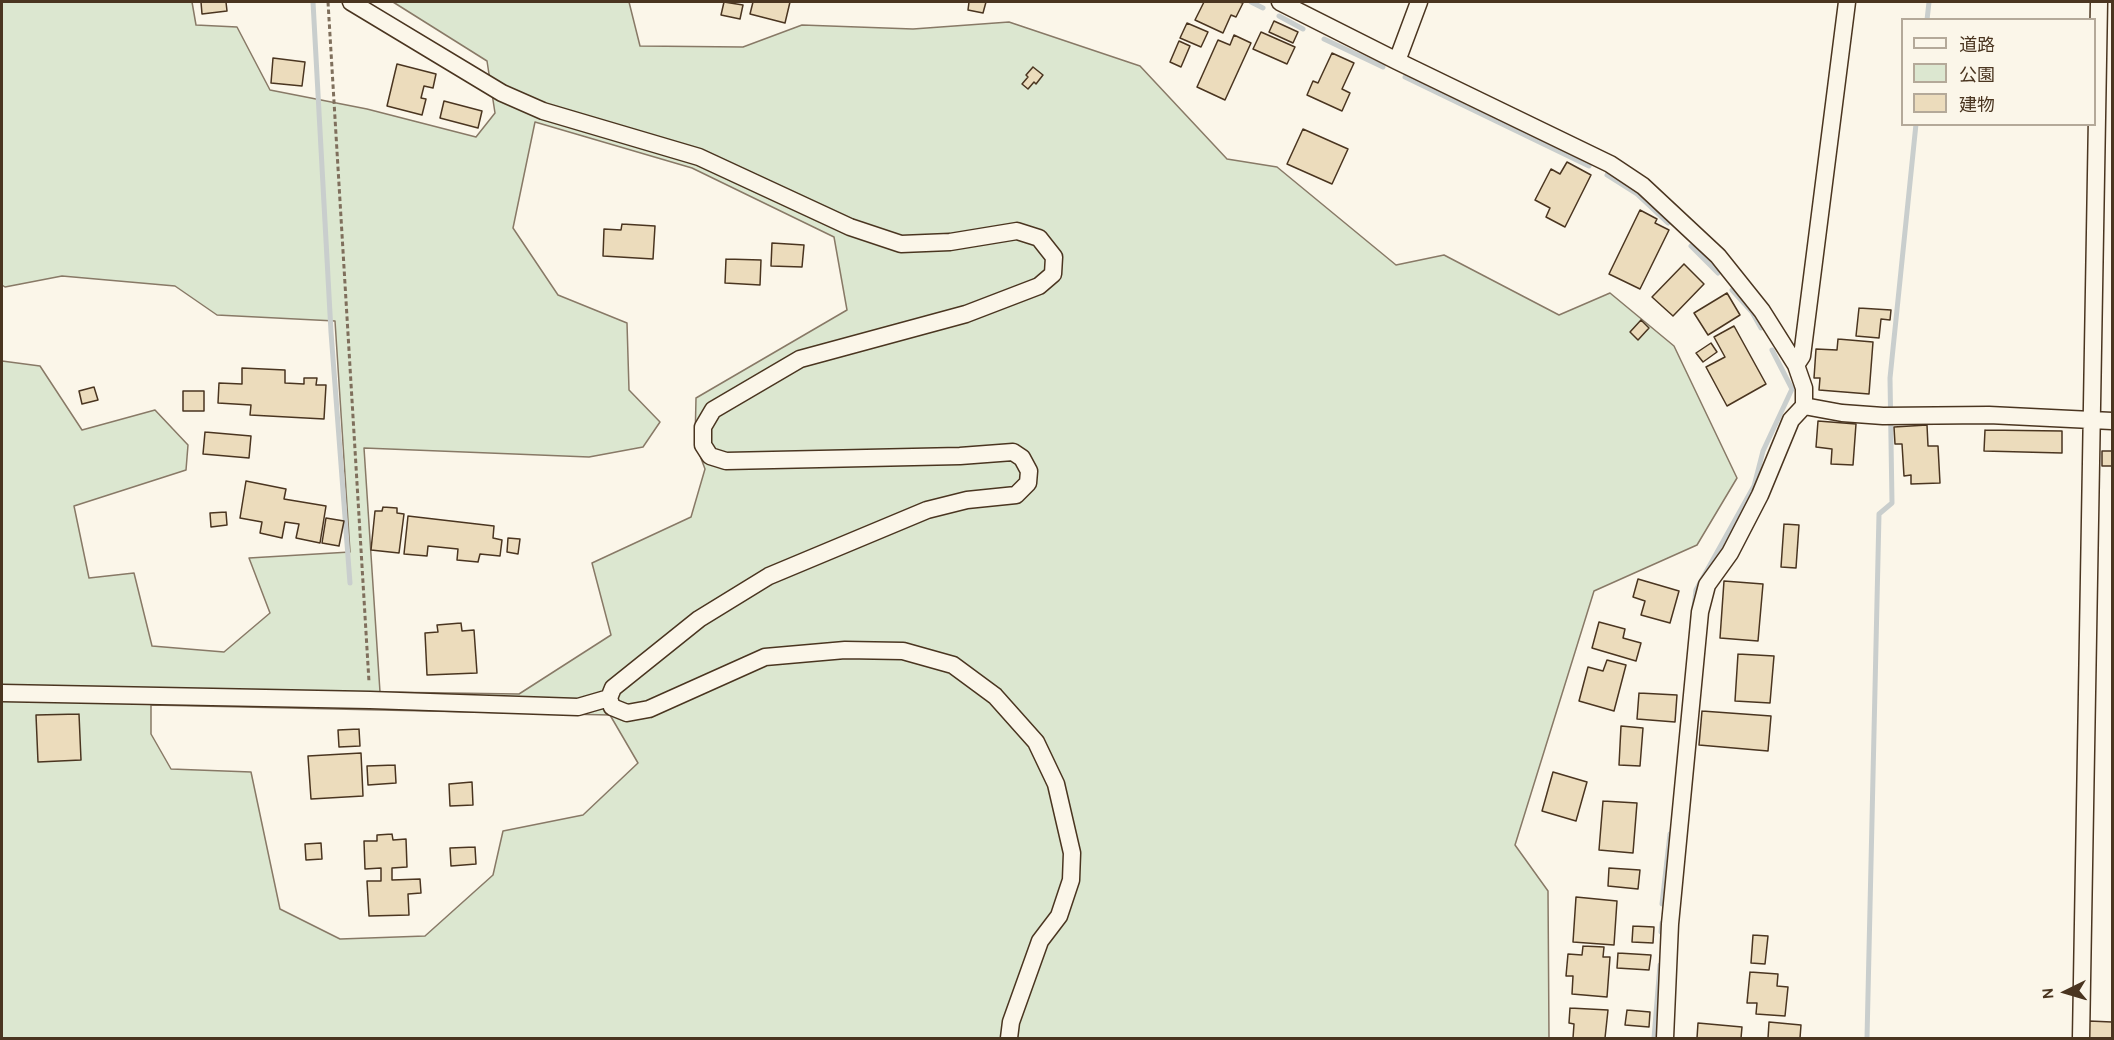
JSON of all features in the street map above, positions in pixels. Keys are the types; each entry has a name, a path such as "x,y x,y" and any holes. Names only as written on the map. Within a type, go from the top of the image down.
{"street":[{"path":"351,2 513,98 543,111 699,157 850,227 901,244 950,242 1017,231 1039,238 1054,257 1053,274 1039,286 966,314 800,359 713,410 703,427 703,445 710,456 726,461 960,456 1012,452 1022,458 1029,471 1028,483 1016,495 967,501 927,510 769,576 699,619 613,688 609,698 612,707 627,713 649,709 765,657 845,650 903,651 953,665 995,696 1036,742 1056,784 1072,853 1071,880 1059,916 1040,941 1011,1022 1009,1038"},
{"path":"1280,2 1610,164 1643,186 1718,256 1762,311 1796,364 1804,388 1804,406 1791,420 1760,495 1730,553 1707,585 1700,612 1670,924 1665,1038"},
{"path":"1397,61 1419,2"},
{"path":"1796,364 1802,356 1847,2"},
{"path":"2081,1038 2099,2"},
{"path":"1804,406 1842,413 1890,416 1989,415 2112,421"},
{"path":"2,693 370,700 578,707 609,698"}],"path":[{"path":"328,2 370,700"}],"green space":[{"path":"2,2 192,2 196,25 237,27 270,90 367,109 476,137 495,113 487,61 393,2 629,2 640,46 743,47 802,25 913,29 1009,22 1140,66 1227,159 1277,167 1396,265 1444,255 1559,315 1610,293 1674,346 1737,478 1697,545 1594,591 1515,845 1548,891 1549,1038 2,1038 2,361 40,366 82,430 155,410 188,445 186,470 74,506 89,578 134,573 152,646 224,652 270,613 249,558 350,552 335,321 217,315 175,286 62,276 5,287 2,285","holes":["535,122 692,168 834,237 847,310 696,398 695,442 705,469 691,517 592,563 611,635 519,694 380,692 364,448 589,457 643,447 660,422 629,390 627,323 558,295 513,228","151,705 610,715 638,763 583,815 503,831 493,875 425,936 340,939 280,909 251,772 171,769 151,734"]}],"building":[{"path":"201,2 226,2 227,11 202,14"},
{"path":"724,2 743,5 740,19 721,15"},
{"path":"753,2 790,2 785,23 750,14"},
{"path":"969,2 986,2 983,13 968,10"},
{"path":"1204,2 1243,3 1236,17 1231,15 1223,33 1195,20"},
{"path":"1274,21 1298,32 1293,43 1269,32"},
{"path":"1187,23 1208,32 1201,47 1180,38"},
{"path":"1261,32 1295,47 1287,64 1253,49"},
{"path":"1234,35 1251,43 1225,100 1197,87 1218,40 1230,45"},
{"path":"1179,41 1190,46 1181,67 1170,62"},
{"path":"1332,53 1354,63 1342,89 1350,93 1342,111 1307,95 1313,81 1318,83"},
{"path":"273,58 305,62 302,86 271,83"},
{"path":"397,64 436,74 433,88 424,86 421,98 426,99 422,115 387,106"},
{"path":"1033,67 1043,75 1036,84 1034,82 1028,89 1022,84"},
{"path":"444,101 482,111 478,128 440,118"},
{"path":"1303,129 1348,149 1332,184 1287,164"},
{"path":"1567,162 1591,175 1565,227 1546,217 1550,208 1535,200 1551,169 1560,174"},
{"path":"1640,210 1657,219 1655,223 1669,230 1640,289 1609,274"},
{"path":"622,224 655,226 653,259 603,256 604,229 621,230"},
{"path":"772,243 804,245 802,267 771,266"},
{"path":"726,259 761,260 760,285 725,283"},
{"path":"1684,264 1704,284 1673,316 1652,297"},
{"path":"1727,293 1740,315 1708,335 1694,313"},
{"path":"1859,308 1891,310 1890,320 1881,319 1879,338 1856,336"},
{"path":"1641,320 1649,328 1638,340 1630,332"},
{"path":"1734,326 1766,384 1727,406 1706,367 1725,357 1714,337"},
{"path":"1838,339 1873,342 1869,394 1819,390 1820,378 1814,378 1816,349 1837,350"},
{"path":"1711,343 1717,352 1703,362 1696,353"},
{"path":"242,368 285,370 285,383 304,384 304,378 317,378 316,385 326,385 324,419 250,415 251,405 218,403 219,383 242,384"},
{"path":"94,387 98,400 82,404 79,391"},
{"path":"183,391 204,391 204,411 183,411"},
{"path":"1818,421 1856,424 1853,465 1831,464 1832,449 1816,447"},
{"path":"1927,425 1928,446 1938,446 1940,483 1911,484 1911,475 1904,476 1902,444 1895,444 1894,427"},
{"path":"1985,430 2062,431 2062,453 1984,451"},
{"path":"205,432 251,436 249,458 203,454"},
{"path":"2102,451 2112,451 2112,466 2102,466"},
{"path":"246,481 286,489 284,499 326,506 320,543 296,538 299,524 285,522 282,538 260,533 262,522 240,518"},
{"path":"383,507 397,508 397,513 404,514 399,553 371,550 375,511 382,511"},
{"path":"226,512 227,525 211,527 210,513"},
{"path":"408,516 494,526 493,538 502,540 500,556 480,554 478,562 457,560 458,549 428,546 427,556 404,554"},
{"path":"326,518 344,521 339,546 322,543"},
{"path":"1784,524 1799,525 1796,568 1781,567"},
{"path":"508,538 520,539 518,554 507,552"},
{"path":"1638,579 1679,591 1670,623 1641,615 1645,601 1633,597"},
{"path":"1724,581 1763,584 1758,641 1720,638"},
{"path":"1599,622 1625,629 1623,638 1641,643 1636,661 1592,648"},
{"path":"461,623 462,631 474,630 477,673 427,675 425,633 438,632 437,625"},
{"path":"1738,654 1774,656 1770,703 1735,701"},
{"path":"1607,660 1626,665 1614,711 1579,701 1588,667 1603,671"},
{"path":"1639,693 1677,695 1675,722 1637,719"},
{"path":"1702,711 1771,716 1768,751 1699,745"},
{"path":"79,714 81,760 38,762 36,715"},
{"path":"1621,726 1643,728 1640,766 1619,765"},
{"path":"359,729 360,746 339,747 338,730"},
{"path":"361,753 363,796 311,799 308,756"},
{"path":"395,765 396,783 368,785 367,766"},
{"path":"1553,772 1587,782 1576,821 1542,811"},
{"path":"472,782 473,805 450,806 449,784"},
{"path":"1603,801 1637,803 1633,853 1599,850"},
{"path":"392,834 393,840 406,839 407,867 392,868 392,880 420,879 421,893 408,894 409,915 369,916 367,881 381,881 381,868 365,869 364,841 377,841 377,835"},
{"path":"321,843 322,859 306,860 305,844"},
{"path":"475,847 476,864 451,866 450,848"},
{"path":"1609,868 1640,870 1638,889 1608,886"},
{"path":"1576,897 1617,901 1614,945 1573,942"},
{"path":"1633,926 1654,927 1653,943 1632,942"},
{"path":"1753,935 1768,936 1765,964 1751,963"},
{"path":"1583,946 1604,947 1603,957 1610,957 1607,997 1572,994 1573,976 1566,976 1568,954 1582,955"},
{"path":"1618,953 1651,955 1649,970 1617,968"},
{"path":"1750,972 1778,974 1777,986 1788,987 1785,1016 1756,1014 1757,1003 1747,1003"},
{"path":"1570,1008 1608,1010 1605,1038 1573,1038 1574,1024 1569,1023"},
{"path":"1627,1010 1650,1012 1649,1027 1625,1025"},
{"path":"2089,1021 2112,1022 2112,1038 2089,1038"},
{"path":"1769,1022 1801,1025 1800,1038 1768,1038"},
{"path":"1698,1023 1742,1027 1741,1038 1697,1038"}],"waterway":[{"path":"313,2 331,332 350,583"},
{"path":"1251,2 1263,8"},
{"path":"1927,18 1929,2"},
{"path":"1279,16 1303,29"},
{"path":"1324,39 1383,67"},
{"path":"1405,77 1589,166"},
{"path":"1867,1038 1879,514 1892,503 1890,378 1916,126"},
{"path":"1607,175 1637,194 1668,223"},
{"path":"1691,246 1718,273"},
{"path":"1732,290 1752,312 1761,328"},
{"path":"1694,607 1696,590 1754,486 1763,451 1792,389 1772,350"},
{"path":"1662,904 1670,834"},
{"path":"1661,932 1662,923"},
{"path":"1654,1038 1660,965"}]}
